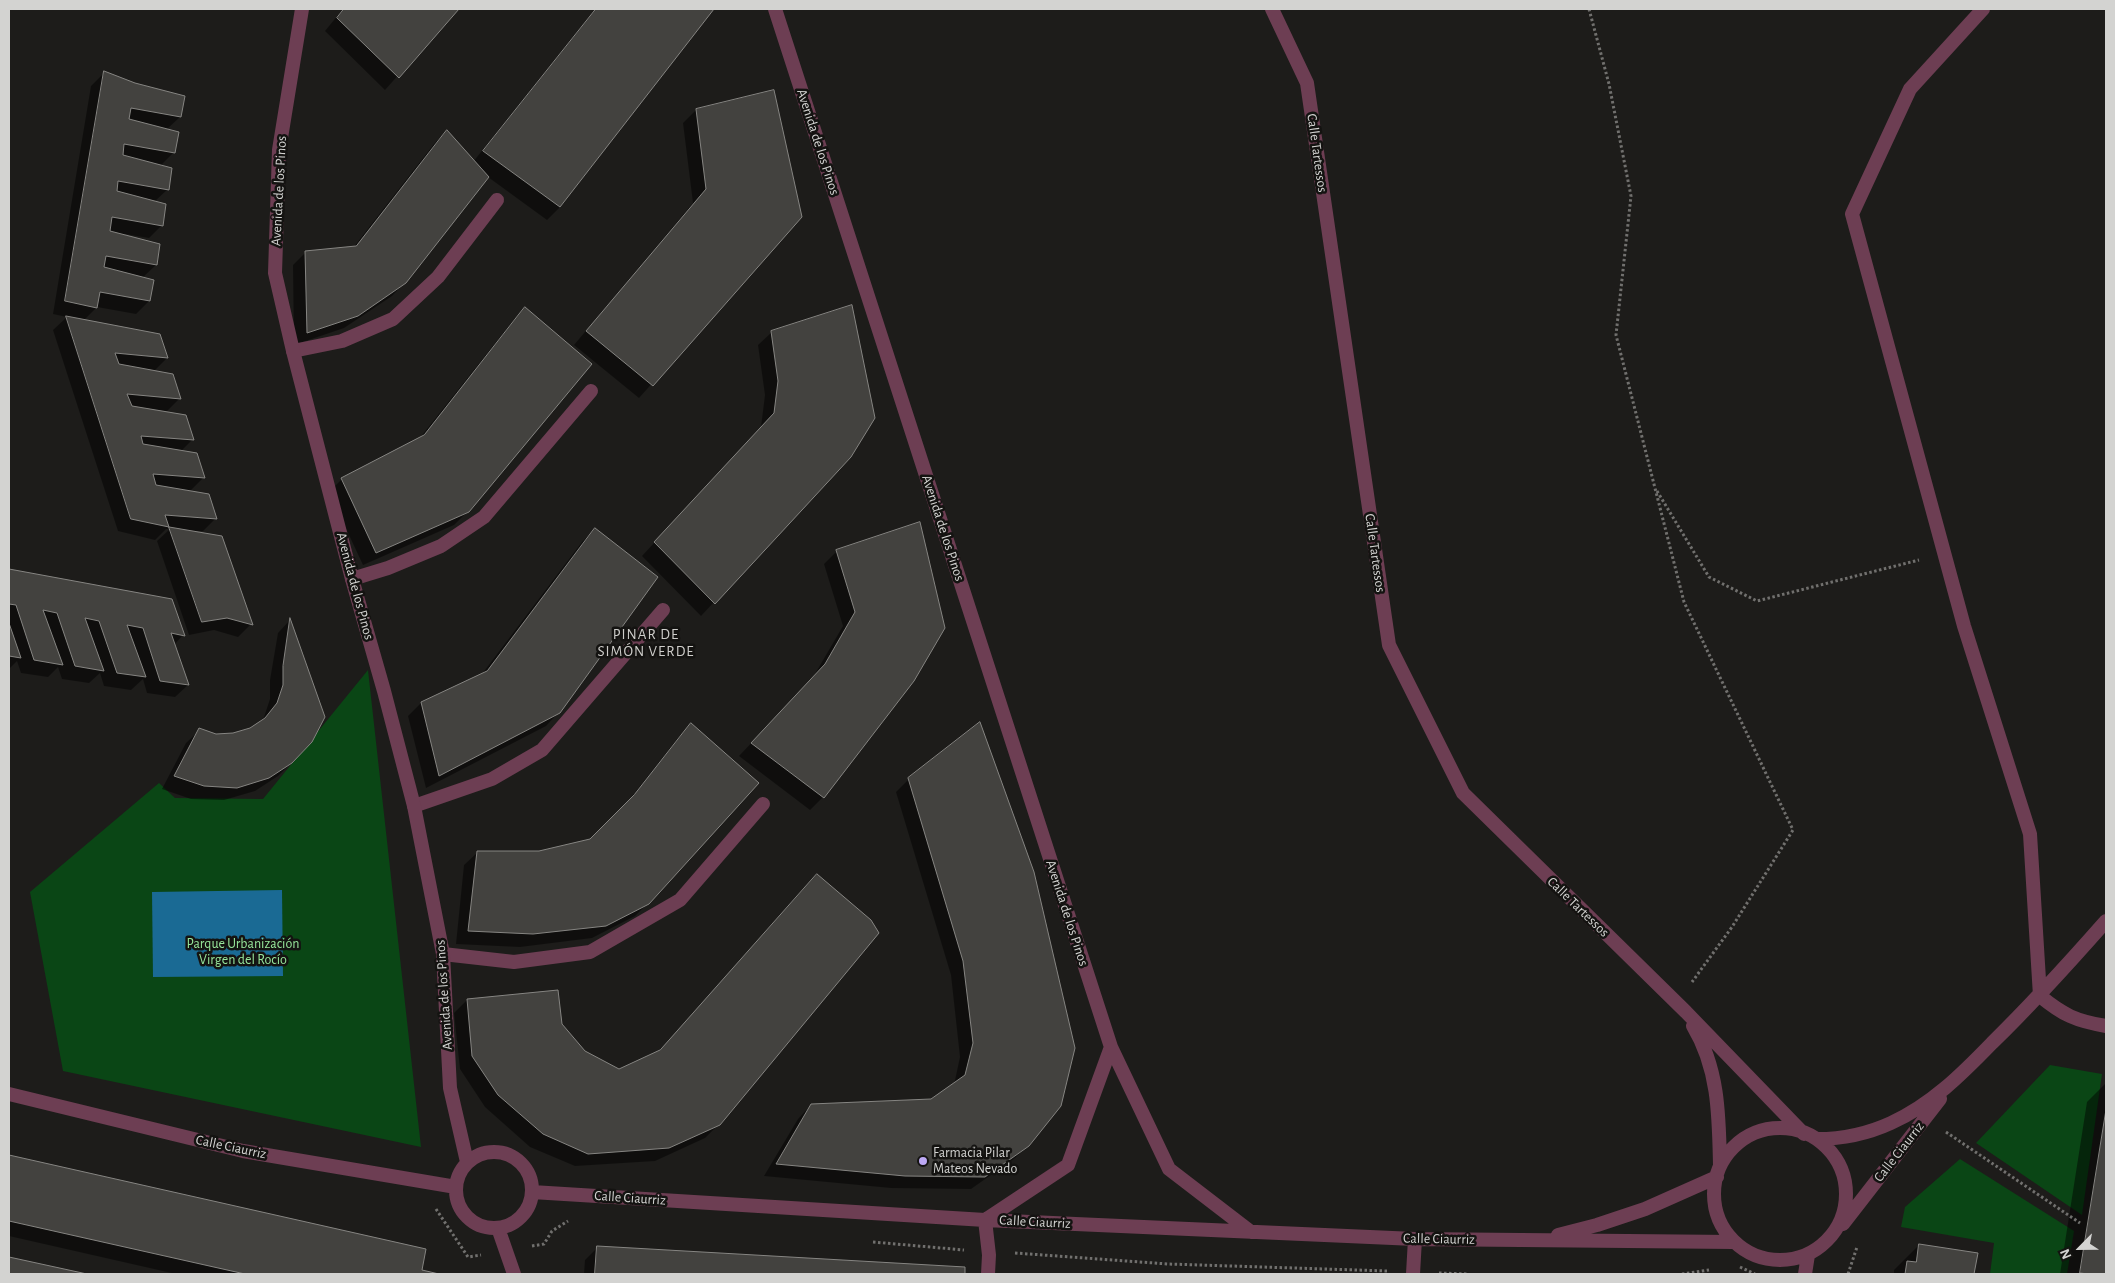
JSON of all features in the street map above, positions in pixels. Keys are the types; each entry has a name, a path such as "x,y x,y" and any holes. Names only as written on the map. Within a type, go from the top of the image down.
{"street":[{"name":"Avenida de los Pinos","path":"302,9 279,150 275,273 293,351 352,579 414,806 443,954 450,1088 467,1162"},
{"name":"Avenida de los Pinos","path":"775,9 1111,1046 1169,1169 1251,1232"},
{"name":"Calle Tartessos","path":"1272,9 1307,83 1389,645 1463,793 1811,1136"},
{"path":"1983,9 1910,89 1852,214 1964,626 2030,834 2040,996 2058,1011 2084,1022 2106,1026"},
{"path":"293,351 342,341 393,319 438,277 497,200"},
{"path":"352,579 388,568 441,546 484,517 591,391"},
{"path":"414,806 492,779 542,750 663,610"},
{"path":"443,954 514,962 590,952 680,900 763,804"},
{"name":"Calle Ciaurriz","path":"1811,1136 1854,1136 1892,1123 1927,1102 1965,1070 2040,996 2106,921"},
{"name":"Calle Tartessos","path":"1676,1003 1684,1012 1702,1041 1713,1073 1719,1115 1718,1172"},
{"path":"988,1274 989,1255 985,1220 1068,1165 1111,1046"},
{"name":"Calle Ciaurriz","path":"1834,1235 1933,1107 1965,1070"},
{"name":"Calle Ciaurriz","path":"9,1094 243,1151 456,1187"},
{"path":"1771,1128 1793,1129 1811,1136 1835,1156 1843,1172 1847,1191 1844,1214 1834,1235 1817,1250 1808,1255 1778,1261 1755,1256 1733,1242 1715,1210 1714,1187 1718,1172 1734,1146 1747,1137 1771,1128"},
{"path":"494,1151 507,1154 519,1160 531,1178 531,1202 525,1213 510,1225 498,1228 485,1227 473,1222 463,1212 457,1200 456,1187 460,1173 467,1162 481,1153 494,1151"},
{"name":"Calle Ciaurriz","path":"1538,1240 1597,1225 1645,1209 1718,1172"},
{"name":"Calle Ciaurriz","path":"532,1192 985,1220 1415,1239 1733,1242"},
{"path":"498,1228 514,1274"},
{"path":"1412,1274 1415,1239"},
{"path":"1805,1274 1808,1255"}],"path":[{"path":"1589,9 1609,84 1632,196 1616,335 1684,602 1793,830 1732,928 1676,1003"},
{"path":"1654,487 1709,578 1757,601 1944,554"},
{"path":"1940,1128 2080,1223"},
{"path":"1848,1274 1859,1243"}],"green space":[{"name":"Parque Urbanización Virgen del Rocío","path":"368,670 421,1147 63,1071 30,892 159,783 175,798 263,799"},
{"path":"2050,1065 2102,1074 2082,1215 1976,1143"},
{"path":"1960,1159 2074,1231 2067,1274 1990,1274 1994,1243 1901,1227 1905,1207"}],"water":[{"path":"282,890 283,976 153,977 152,892"}],"building":[{"path":"344,9 459,9 399,78 337,18"},
{"path":"596,9 714,9 560,207 483,151"},
{"path":"104,71 135,83 185,96 181,117 131,108 129,119 179,132 175,153 124,144 123,155 172,168 169,190 118,181 117,191 166,204 163,226 112,217 110,231 160,244 157,265 106,256 104,267 154,280 150,301 100,292 97,308 65,301"},
{"path":"774,90 802,217 653,386 586,331 706,189 696,109"},
{"path":"447,130 489,177 406,283 358,316 307,333 305,251 356,246"},
{"path":"852,305 875,418 851,457 715,604 654,542 774,413 778,381 771,331"},
{"path":"525,307 592,364 469,512 376,553 341,478 424,435"},
{"path":"66,316 160,334 168,358 115,353 119,364 173,374 181,399 127,394 132,406 186,415 194,440 141,436 143,444 197,453 205,478 153,474 156,485 209,494 217,519 165,515 169,527 131,519"},
{"path":"920,522 945,628 914,681 824,798 751,743 825,664 855,612 836,550"},
{"path":"169,527 222,536 253,625 227,618 202,622"},
{"path":"595,528 658,577 560,713 439,776 421,702 487,671"},
{"path":"9,569 172,599 185,636 171,633 189,685 160,681 143,628 127,625 146,677 117,673 99,621 85,618 104,671 75,666 57,613 43,610 63,665 34,660 16,605 9,604"},
{"path":"290,618 325,717 312,742 292,763 269,778 237,788 204,786 174,776 199,728 216,734 233,733 250,728 265,718 277,703 283,685 283,666"},
{"path":"9,623 21,658 9,656"},
{"path":"980,722 1034,872 1075,1048 1061,1106 1029,1146 985,1177 905,1176 776,1164 811,1104 931,1099 965,1075 973,1043 963,961 908,778"},
{"path":"691,723 759,783 649,904 606,926 533,934 468,931 477,851 539,851 590,839 634,795"},
{"path":"817,874 871,920 879,933 720,1125 669,1148 588,1154 543,1134 498,1095 472,1056 467,999 558,990 562,1024 585,1051 619,1069 660,1050"},
{"path":"2106,1110 2106,1274 2080,1273"},
{"path":"9,1155 426,1249 422,1270 439,1274 245,1274 9,1221"},
{"path":"1919,1244 1978,1253 1974,1274 1905,1274 1907,1261 1916,1262"},
{"path":"597,1246 965,1267 965,1274 595,1274"},
{"path":"9,1257 87,1274 9,1274"}],"place":[{"name":"Farmacia Pilar Mateos Nevado","path":"923,1161"}],"district":[{"name":"PINAR DE SIMÓN VERDE","path":"646,642"}]}
